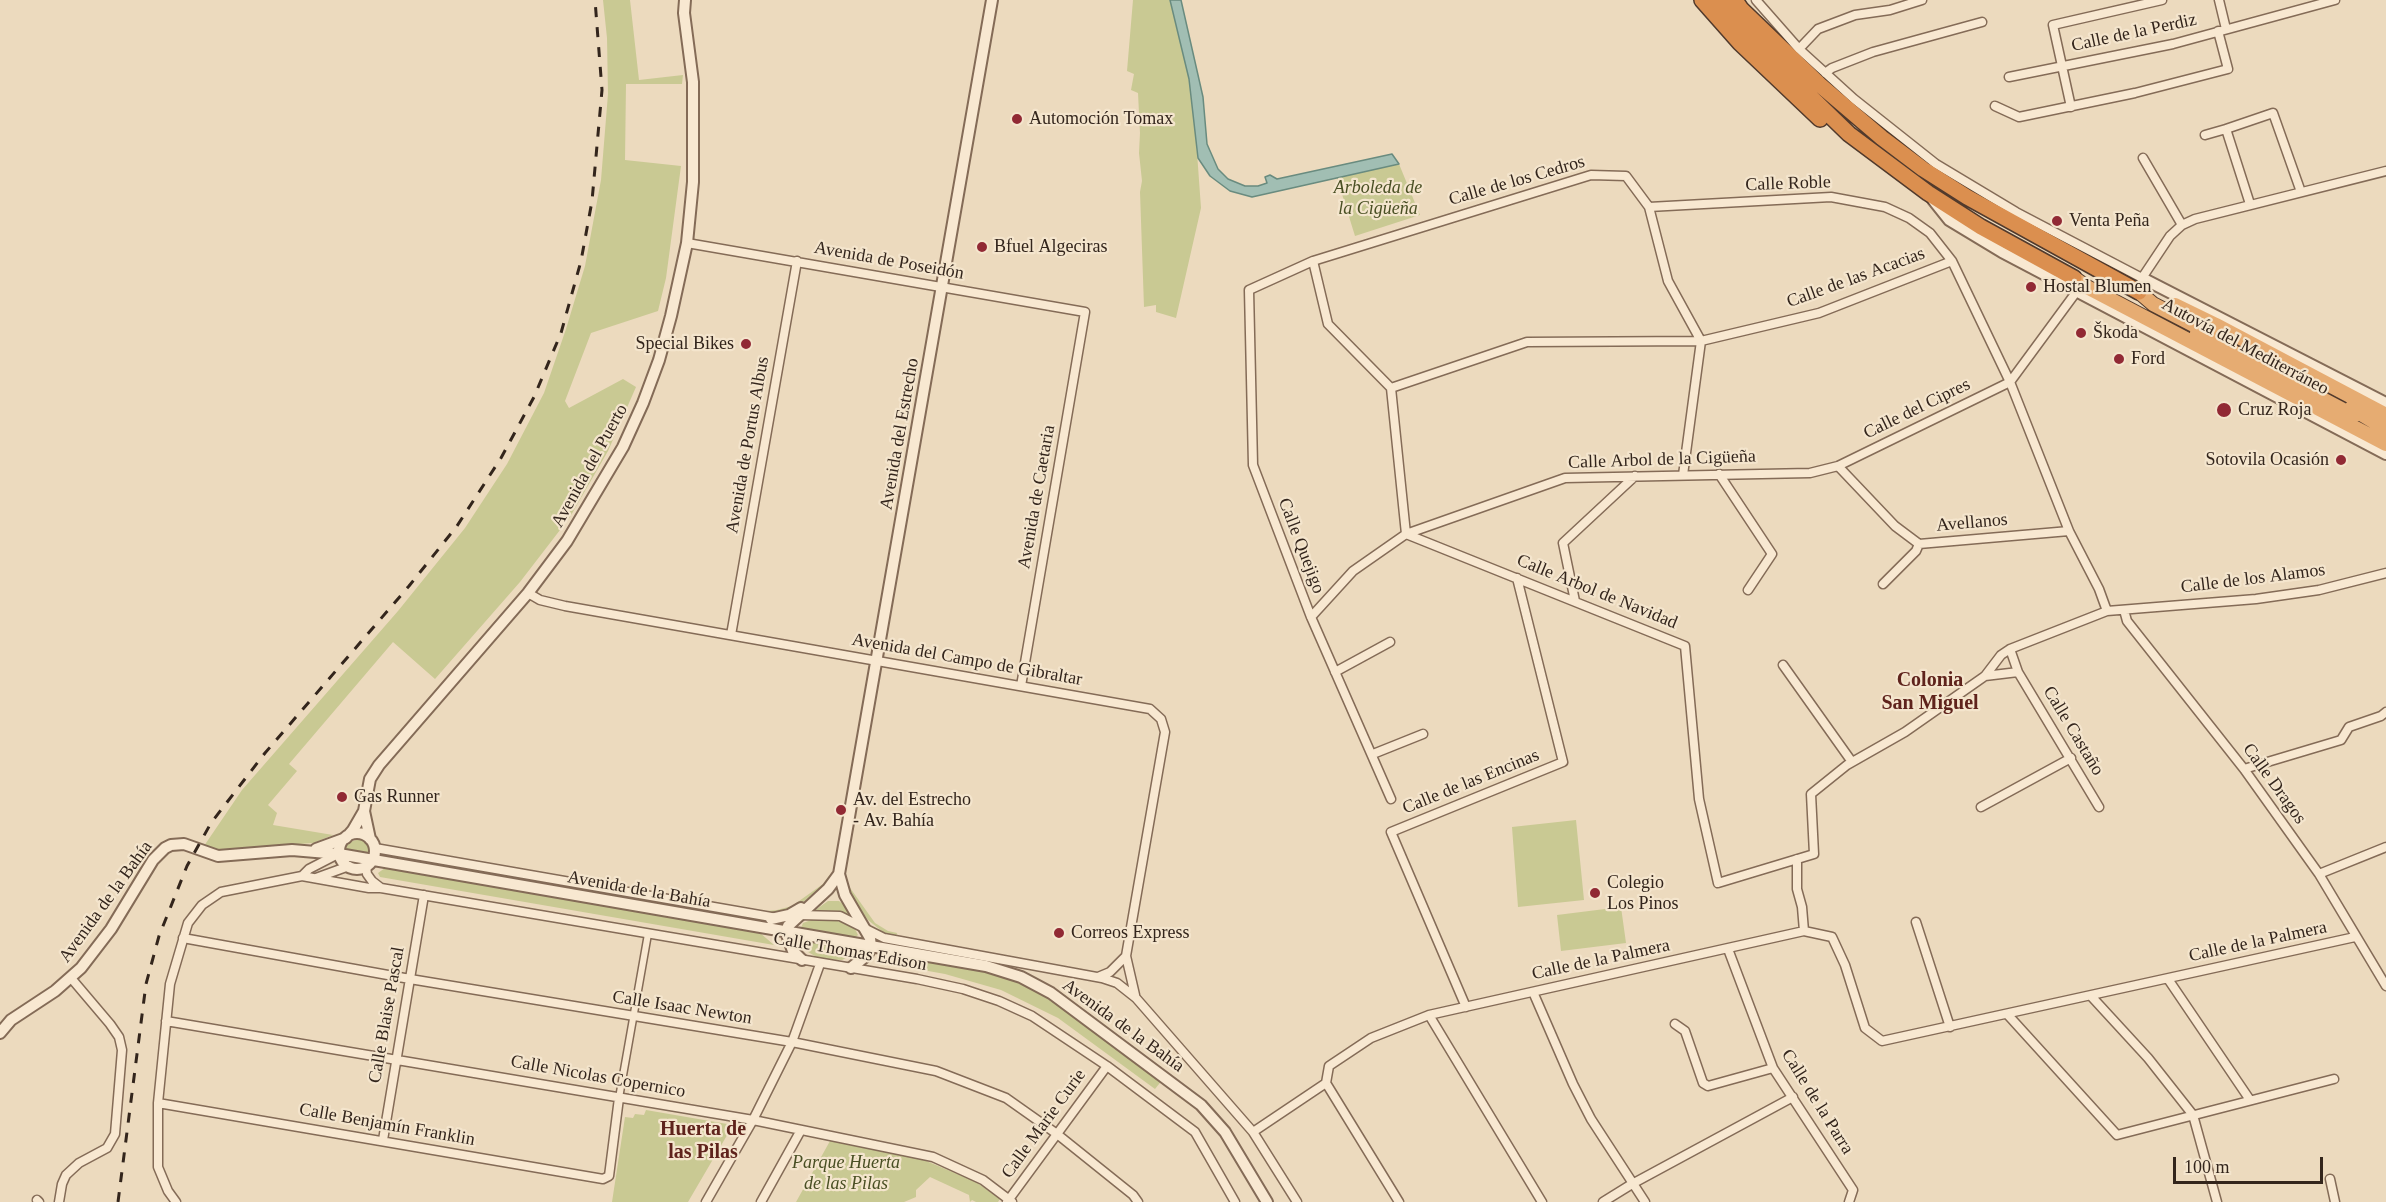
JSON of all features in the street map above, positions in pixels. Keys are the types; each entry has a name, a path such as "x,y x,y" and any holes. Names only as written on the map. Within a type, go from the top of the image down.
{"highway":[{"path":"1702,0 1740,43 1794,96 1833,130 1849,134"},
{"name":"Autovía del Mediterráneo","path":"1719,0 1751,39 1849,134 1928,193 2075,285 2087,287 2386,444"},
{"name":"Autovía del Mediterráneo","path":"1735,0 1820,85 1882,138 1923,169 2038,238 2140,285 2156,297 2216,325 2386,415"},
{"path":"2075,285 2091,280 2221,345 2347,412 2358,414"},
{"path":"2140,285 2153,304 2349,407 2386,429"}],"street":[{"name":"Avenida del Puerto","path":"364,811 370,779 528,593 567,541 623,447 643,403 659,360 687,243 693,182 693,82 684,13 685,0"},
{"name":"Avenida del Estrecho","path":"839,874 992,0"},
{"path":"1756,0 1825,73 1888,128 1953,175 2140,285 2386,403"},
{"path":"1799,48 1818,28 1855,15 1890,10 1922,0"},
{"path":"2071,107 2053,24 2162,0"},
{"path":"1995,106 2019,117 2135,93 2228,69 2219,0"},
{"name":"Calle de la Perdiz","path":"2009,77 2108,59 2173,44 2335,0"},
{"path":"1825,73 1873,52 1982,22"},
{"path":"2205,135 2273,113 2301,192"},
{"path":"2226,129 2250,204"},
{"path":"2143,158 2182,225"},
{"path":"2140,285 2158,251 2182,225 2216,212 2386,171"},
{"name":"Calle de los Cedros","path":"1249,290 1313,261 1591,175 1626,176 1649,207"},
{"name":"Calle Roble","path":"1649,207 1831,197 1885,207 1910,218 1930,233 1952,261 2010,382"},
{"path":"1649,207 1668,281 1701,341 1683,474"},
{"name":"Avenida de Poseidón","path":"687,243 1085,312"},
{"name":"Avenida de Portus Albus","path":"731,635 797,261"},
{"path":"1313,261 1328,324 1391,388 1406,534"},
{"name":"Calle de las Acacias","path":"1391,388 1527,342 1701,341 1819,313 1952,261"},
{"path":"2107,611 2069,531 2010,382 2075,285 2386,454"},
{"name":"Calle Quejigo","path":"1249,290 1252,465 1311,617 1391,799"},
{"name":"Avenida de Caetaria","path":"1021,686 1085,312"},
{"name":"Calle del Cipres","path":"1838,466 2010,382"},
{"name":"Calle Arbol de la Cigüeña","path":"1311,617 1353,571 1406,534 1564,478 1810,473 1838,466"},
{"name":"Avellanos","path":"1838,466 1895,526 1919,544 2069,531"},
{"path":"1719,474 1772,554 1748,590"},
{"path":"1575,601 1563,543 1635,476"},
{"name":"Calle Arbol de Navidad","path":"1406,534 1685,646 1699,799 1718,883 1797,859"},
{"path":"1883,584 1916,551 1919,544"},
{"name":"Calle de los Alamos","path":"2010,649 2107,611 2256,599 2319,590 2386,575"},
{"name":"Calle de las Encinas","path":"1466,1007 1391,832 1563,762 1517,578"},
{"name":"Avenida del Campo de Gibraltar","path":"528,593 540,600 565,606 1150,709 1164,725 1165,732 1126,956 1136,998"},
{"name":"Calle Dragos","path":"2124,609 2127,621 2244,770 2319,874 2386,986"},
{"path":"1335,672 1390,642"},
{"path":"1804,931 1802,906 1797,889 1797,859 1814,855 1811,794 1852,762 1905,732 1985,676 2001,654 2010,649"},
{"name":"Calle Castaño","path":"2010,649 2018,672 2098,807"},
{"path":"1783,665 1852,762"},
{"path":"1985,676 2018,672"},
{"path":"2244,770 2341,740 2349,727 2381,716 2386,712"},
{"path":"1373,754 1423,734"},
{"path":"1981,807 2071,758"},
{"path":"364,811 340,846 339,854 341,861 350,866 357,868 370,863"},
{"path":"364,811 373,844 367,874 381,888"},
{"path":"310,850 356,834 373,844"},
{"name":"Avenida de la Bahía","path":"0,1033 11,1020 71,978 106,936 153,861 165,848 184,844 218,856 310,850 339,854 370,863 986,966 1021,976 1051,993 1207,1110 1225,1132 1267,1202"},
{"name":"Avenida de la Bahía","path":"373,844 771,919 800,915 840,916 866,930 898,940 1098,977 1117,983 1136,998 1253,1132"},
{"path":"2319,874 2386,847"},
{"path":"176,1202 168,1191 159,1167 158,1103 171,984 188,923 201,905 221,892 302,876 309,869 339,854"},
{"path":"316,878 350,866"},
{"path":"802,960 793,951 786,932 788,926 821,895 839,874"},
{"path":"839,874 845,896 866,930 871,947 867,955 851,968"},
{"name":"Calle Thomas Edison","path":"302,876 851,968 963,989 999,1001 1032,1016 1107,1066 1195,1132 1234,1202"},
{"name":"Calle Blaise Pascal","path":"383,1140 424,895"},
{"path":"771,919 789,915 821,895"},
{"path":"1916,922 1950,1028"},
{"name":"Calle de la Palmera","path":"1253,1132 1326,1083 1329,1066 1363,1043 1404,1024 1466,1007 1804,931 1832,938 1845,965 1866,1028 1882,1041 1950,1028 2355,937"},
{"path":"619,1098 648,934"},
{"name":"Calle Isaac Newton","path":"183,938 410,979 792,1042 936,1071 1006,1098 1057,1134 1133,1195 1138,1202"},
{"name":"Calle de la Parra","path":"1728,949 1773,1068 1853,1191 1849,1202"},
{"path":"1098,977 1110,972 1126,956"},
{"path":"706,1202 753,1120 792,1042 820,964"},
{"path":"59,1202 66,1176 79,1163 107,1148 116,1134 122,1050 119,1037 71,978"},
{"name":"Calle de la Palmera","path":"2168,979 2250,1101"},
{"path":"1533,992 1591,1119 1645,1202"},
{"path":"2091,996 2148,1058 2193,1115 2217,1202"},
{"path":"2008,1015 2117,1135 2334,1079"},
{"path":"1429,1016 1542,1202"},
{"name":"Calle Nicolas Copernico","path":"166,1021 753,1120 933,1157 983,1180 1009,1201"},
{"path":"1675,1024 1685,1031 1703,1083 1708,1086 1773,1068"},
{"name":"Calle Marie Curie","path":"1009,1201 1107,1066"},
{"path":"1326,1083 1399,1202"},
{"path":"1603,1202 1793,1097"},
{"name":"Calle Benjamín Franklin","path":"158,1103 602,1179 609,1176 619,1098"},
{"path":"761,1202 801,1130"},
{"path":"1253,1132 1297,1202"},
{"path":"2330,1179 2335,1202"}],"green space":[{"path":"603,0 630,0 639,80 683,75 682,84 626,84 625,160 681,166 666,278 658,311 591,333 565,401 569,408 623,379 636,387 608,451 570,517 520,582 435,679 393,642 289,764 297,771 268,805 277,813 273,825 333,835 313,843 213,850 204,846 242,790 398,611 465,528 507,464 544,393 585,266 601,180 608,94 607,38"},
{"path":"1133,0 1170,0 1189,79 1194,111 1201,208 1176,318 1156,312 1156,305 1144,307 1138,93 1131,90 1134,74 1127,71"},
{"name":"Arboleda de la Cigüeña","path":"1399,164 1420,215 1355,236 1337,178"},
{"path":"1576,820 1584,900 1518,907 1512,827"},
{"path":"360,839 371,846 374,850 373,856 343,851 346,843"},
{"path":"422,863 755,920 756,921"},
{"path":"385,868 759,932 774,945 380,877 378,873"},
{"path":"829,876 832,877 830,881 794,909 783,913 765,914 766,911 792,906 823,884"},
{"path":"844,879 848,880 848,885 875,923 888,931 897,933 896,937 883,932 868,920 847,890"},
{"path":"828,901 839,901 851,916 833,911 814,911"},
{"path":"1621,907 1626,943 1561,951 1557,915"},
{"path":"814,919 838,921 855,929 858,935 854,939 804,932 801,928 803,923"},
{"path":"805,940 853,949 854,954 842,960 820,959 798,946"},
{"path":"893,957 905,957 1010,977 1049,996 1163,1079 1155,1089 1058,1018 1001,990 945,974 878,962"},
{"path":"646,1110 733,1125 688,1202 612,1202 625,1117 633,1118 635,1114 644,1115"},
{"name":"Parque Huerta de las Pilas","path":"830,1141 924,1160 976,1182 1000,1199 998,1202 972,1200 970,1202 969,1195 930,1177 916,1190 916,1197 904,1202 796,1202"}],"shaded area":[{"path":"1170,0 1181,0 1203,97 1207,144 1218,169 1228,179 1245,186 1258,186 1267,183 1265,177 1270,175 1277,179 1392,154 1399,164 1252,197 1230,191 1210,176 1198,158 1189,79"}],"railway":[{"path":"118,1202 146,984 159,936 187,866 211,823 265,753 409,586 457,526 501,458 534,397 561,333 581,261 592,201 602,90 595,0"}],"place":[{"name":"Automoción Tomax","path":"1017,119"},
{"name":"Venta Peña","path":"2057,221"},
{"name":"Bfuel Algeciras","path":"982,247"},
{"name":"Hostal Blumen","path":"2031,287"},
{"name":"Škoda","path":"2081,333"},
{"name":"Special Bikes","path":"746,344"},
{"name":"Ford","path":"2119,359"},
{"name":"Cruz Roja","path":"2224,410"},
{"name":"Sotovila Ocasión","path":"2341,460"},
{"name":"Gas Runner","path":"342,797"},
{"name":"Av. del Estrecho - Av. Bahía","path":"841,810"},
{"name":"Colegio Los Pinos","path":"1595,893"},
{"name":"Correos Express","path":"1059,933"}],"district":[{"name":"Colonia San Miguel","path":"1930,692"},
{"name":"Huerta de las Pilas","path":"703,1142"}]}
